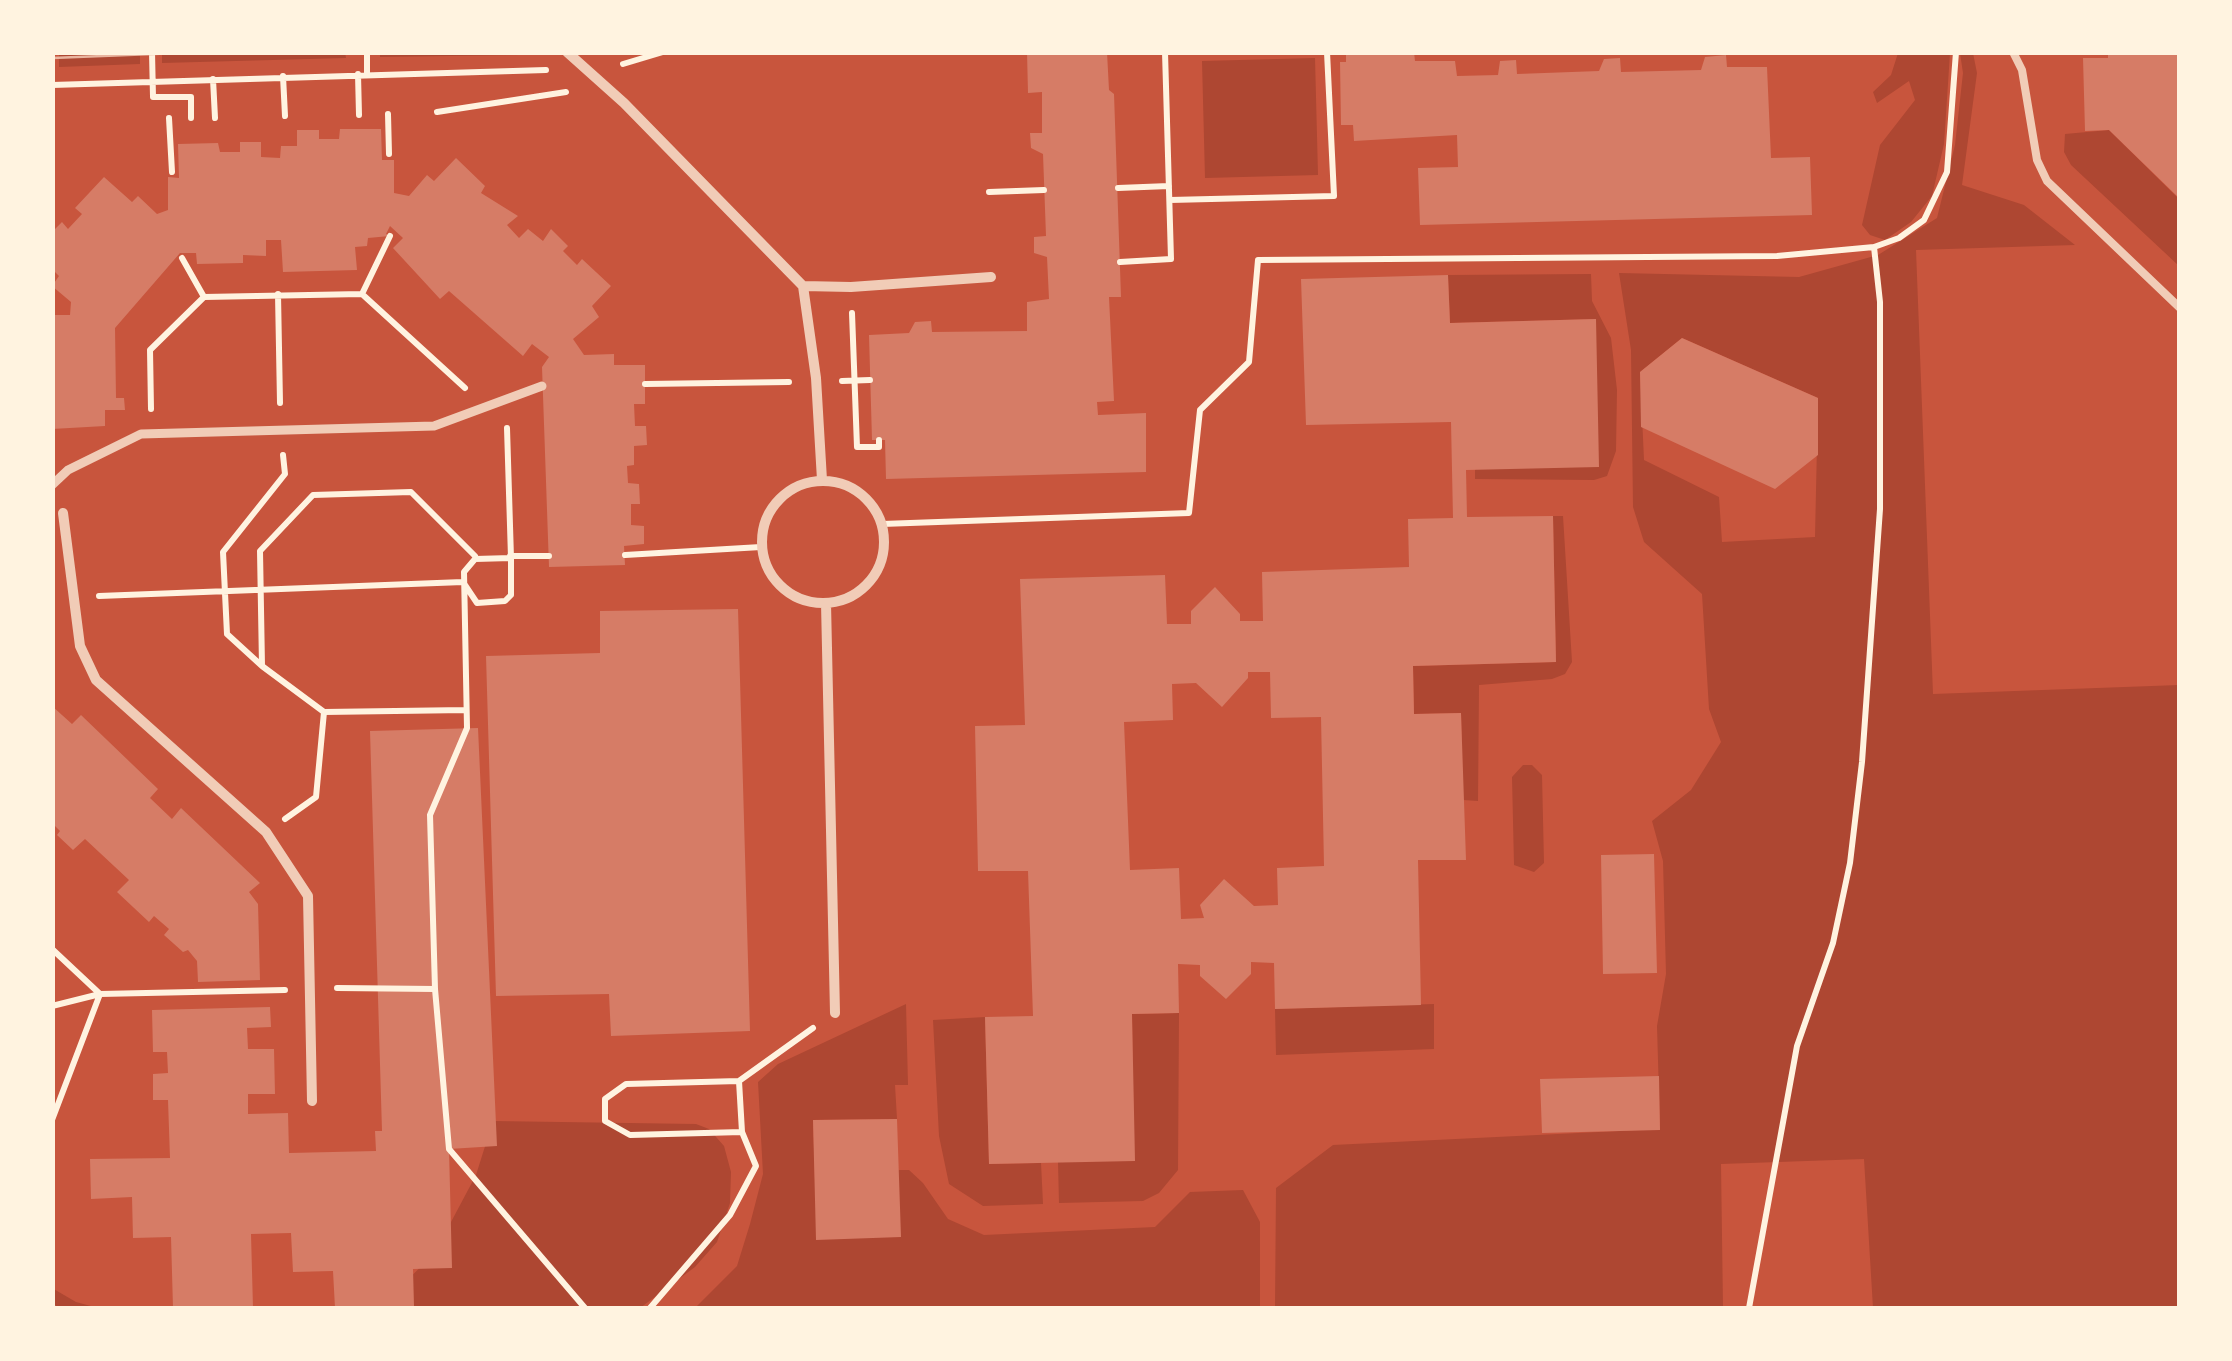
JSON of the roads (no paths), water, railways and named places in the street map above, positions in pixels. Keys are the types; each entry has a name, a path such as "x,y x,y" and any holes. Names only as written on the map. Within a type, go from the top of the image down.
{"street":[{"path":"567,52 802,286 816,378 822,480"},
{"path":"802,286 851,287 991,277"},
{"path":"52,485 68,470 140,434 434,426 542,386"},
{"path":"822,480 860,492 882,524 885,541 881,562 869,583 847,598 826,604 804,600 782,588 767,569 761,547 764,523 781,496 796,486 822,480"},
{"path":"63,512 80,646 96,680 266,832 308,896 312,1101"},
{"path":"826,604 835,1013"}],"lane":[{"path":"2014,52 2022,70 2037,160 2047,181 2180,308"}],"tram line":[{"path":"52,58 204,52"}]}
